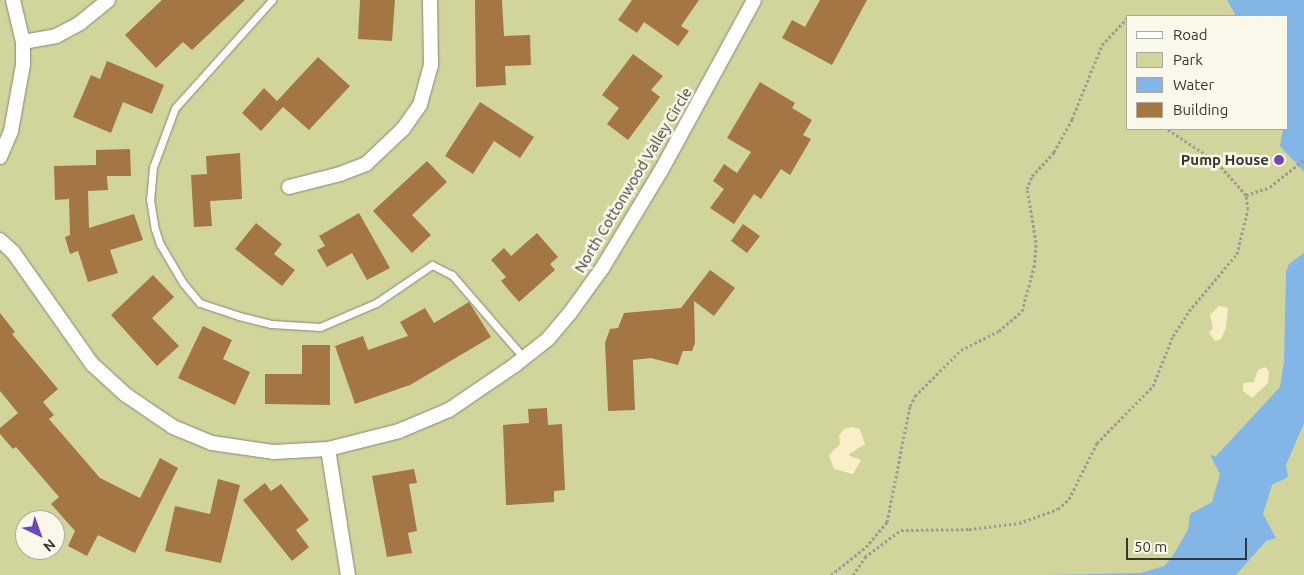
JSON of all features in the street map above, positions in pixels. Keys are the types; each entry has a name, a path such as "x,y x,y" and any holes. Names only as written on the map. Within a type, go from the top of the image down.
{"street":[{"path":"0,157 11,131 20,93 23,42 13,0"},
{"path":"23,42 56,36 80,23 108,0"},
{"path":"289,187 340,174 366,164 403,129 420,105 431,65 430,0"},
{"name":"North Cottonwood Valley Circle","path":"0,240 13,252 92,364 126,395 173,427 212,443 274,452 328,450 399,431 449,410 524,359 570,313 603,267 662,169 754,0"},
{"path":"328,450 348,575"}],"lane":[{"path":"272,0 175,108 153,167 150,199 155,229 160,244 183,284 200,303 239,316 271,324 320,327 376,303 432,265 452,275 524,359"}],"path":[{"path":"831,575 866,547 887,522 910,406 916,396 962,350 999,331 1022,310 1034,267 1036,242 1027,189 1032,176 1054,152 1072,119 1102,45 1126,18"},
{"path":"853,575 865,557 901,530 969,529 1019,523 1058,509 1068,499 1097,443 1153,386 1173,336 1189,311 1236,254 1248,209 1246,195 1216,161 1169,130"},
{"path":"1246,195 1257,193 1283,179 1304,160"}],"green space":[{"path":"0,0 1304,0 1304,575 0,575"}],"sand":[{"path":"1219,306 1228,308 1226,328 1221,339 1215,341 1209,333 1213,328 1210,315"},
{"path":"1265,367 1269,371 1268,383 1252,398 1243,391 1243,383 1254,382 1258,370"},
{"path":"852,427 860,429 865,444 848,455 861,460 853,474 834,469 829,455 840,444 839,436 844,429"}],"water":[{"path":"1227,0 1304,0 1304,172 1280,146 1283,130 1289,130 1289,15 1235,15"},
{"path":"1304,253 1304,423 1286,465 1288,477 1272,485 1263,514 1276,538 1266,541 1236,575 1047,575 1141,573 1164,566 1172,557 1188,530 1190,514 1212,502 1220,474 1210,455 1216,456 1280,387 1284,362 1286,272 1289,264"}],"building":[{"path":"162,0 245,0 192,50 183,42 156,68 125,35"},
{"path":"360,0 395,0 392,41 358,39"},
{"path":"475,0 502,0 504,36 530,35 531,65 505,66 506,85 476,87"},
{"path":"632,0 699,0 681,26 689,31 678,46 644,22 637,33 618,20"},
{"path":"820,0 867,0 832,65 782,38 792,20 805,27"},
{"path":"633,54 663,76 651,90 660,97 628,140 607,124 619,108 602,95"},
{"path":"318,57 350,86 309,130 283,107 261,131 242,113 264,88 277,101"},
{"path":"107,61 164,85 152,114 123,102 111,133 73,117 91,75 100,79"},
{"path":"760,82 795,103 792,108 812,120 803,135 811,139 790,175 781,169 761,199 754,194 734,224 710,208 724,189 713,181 724,164 737,173 751,152 727,138"},
{"path":"480,102 534,137 520,158 494,141 473,174 445,156"},
{"path":"130,149 131,176 107,176 108,190 88,191 89,228 134,214 143,240 110,250 118,273 88,282 78,251 70,254 65,237 70,235 69,199 55,200 54,166 96,165 96,150"},
{"path":"240,153 242,199 210,201 212,226 194,227 191,175 207,174 206,156"},
{"path":"427,161 447,182 412,215 431,235 412,253 373,211"},
{"path":"359,213 390,268 367,280 352,253 327,267 317,250 325,246 319,236"},
{"path":"256,223 282,244 274,254 295,270 282,286 235,249"},
{"path":"743,224 760,236 747,253 731,241"},
{"path":"537,233 558,257 550,264 555,270 519,302 501,281 506,277 491,260 504,248 511,256"},
{"path":"710,270 735,288 714,316 694,301 695,343 692,351 683,351 678,365 651,358 633,360 635,410 608,411 605,343 610,329 618,328 624,313 681,308"},
{"path":"153,275 174,297 152,318 179,346 157,366 111,315"},
{"path":"469,302 491,337 410,385 355,404 335,346 363,336 368,350 408,336 400,322 425,308 434,323"},
{"path":"0,313 15,332 12,334 58,389 43,402 54,415 49,419 100,478 140,498 160,458 178,468 135,553 98,535 87,556 68,546 75,531 65,520 65,510 56,510 51,504 59,497 16,447 13,449 0,434 0,428 18,413 0,391"},
{"path":"203,326 232,340 223,359 250,372 235,405 178,378"},
{"path":"302,345 330,345 330,405 265,404 265,374 302,374"},
{"path":"547,408 548,425 562,424 565,490 554,491 554,502 506,505 503,425 529,423 528,409"},
{"path":"414,469 417,483 409,484 417,531 408,533 412,553 387,557 372,476"},
{"path":"218,479 240,485 221,563 165,551 175,506 210,514"},
{"path":"265,483 271,491 281,484 309,520 296,530 309,547 292,561 243,500"}],"place":[{"name":"Pump House","path":"1279,160"}]}
